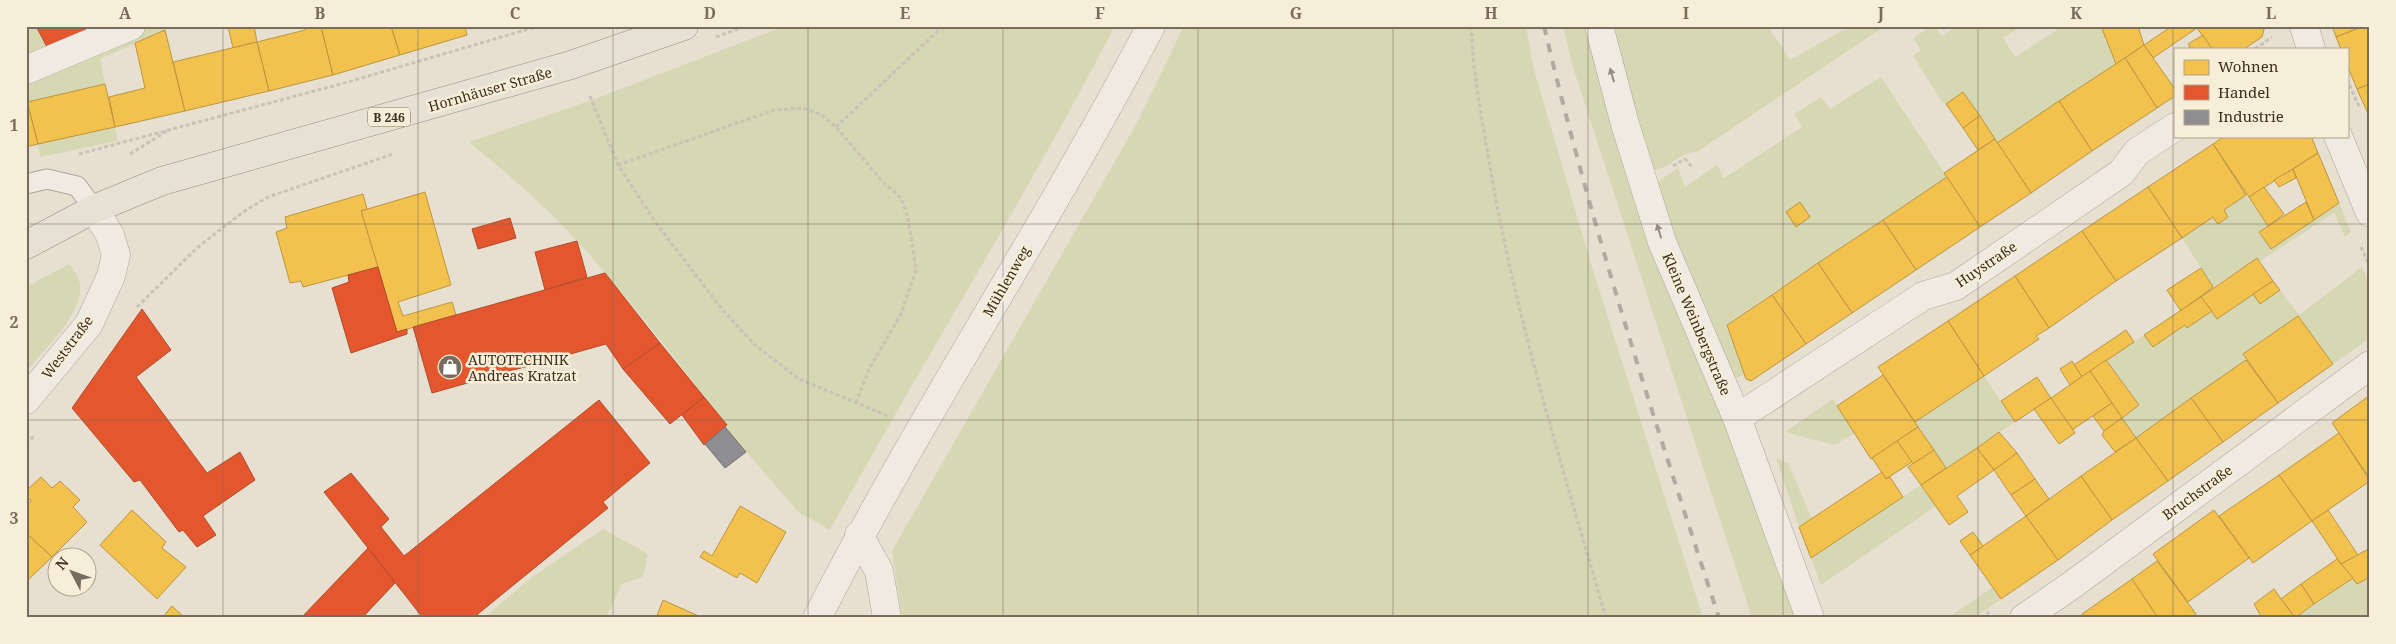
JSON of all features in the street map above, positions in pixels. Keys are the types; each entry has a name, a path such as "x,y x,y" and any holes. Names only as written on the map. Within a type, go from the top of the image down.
{"main road":[{"name":"Hornhäuser Straße","path":"26,245 94,210 162,180 571,65 684,26"}],"street":[{"path":"26,70 131,26"},
{"name":"Mühlenweg","path":"817,618 859,534 1107,111 1151,26"},
{"name":"Kleine Weinbergstraße","path":"1599,26 1625,124 1662,242 1737,418 1810,618"},
{"name":"Huystraße","path":"1737,418 1923,296 1956,286 2121,173 2137,152 2174,128"},
{"path":"2339,138 2370,213"},
{"name":"Weststraße","path":"26,400 89,324 111,276 116,255 110,235 94,210"},
{"name":"Bruchstraße","path":"2024,618 2072,585 2370,365"},
{"path":"859,534 878,571 887,618"}],"lane":[{"path":"26,184 48,179 77,186 94,210"}],"path":[{"path":"73,156 348,82 538,26"},
{"path":"711,40 746,26"},
{"path":"836,127 943,26"},
{"path":"1471,26 1473,66 1501,231 1530,355 1606,618"},
{"path":"2260,48 2298,40"},
{"path":"589,93 618,166 656,223 721,308 755,345 799,379 892,418 918,432"},
{"path":"618,166 774,110 802,108 820,114 836,127 882,181 901,198 908,218 916,270 901,314 869,369 856,403"},
{"path":"130,314 198,248 244,212 268,197 396,153"},
{"path":"26,444 38,432"}],"green space":[{"path":"26,26 36,26 47,47 26,56"},
{"path":"152,26 175,26 100,59 105,84 27,102 26,78"},
{"path":"785,26 1115,26 1046,153 830,530 798,512 725,427 727,425 654,332 578,242 525,190 469,142 592,100"},
{"path":"1184,26 1526,26 1534,70 1592,267 1703,618 902,618 892,551 1138,121"},
{"path":"1563,26 1585,26 1624,160 1726,425 1795,618 1752,618 1572,64"},
{"path":"1609,26 1768,26 1790,60 1851,26 1885,26 1697,152 1684,155 1662,168 1650,170"},
{"path":"1935,26 1942,36 1958,26 2021,26 2003,38 2015,57 2063,26 2101,26 2116,64 1997,143 1964,93 1946,104 1942,102 1913,56 1921,50 1913,38"},
{"path":"1881,77 1947,177 1727,324 1744,375 1736,378 1724,367 1686,277 1656,183 1678,168 1685,187 1717,165 1724,178 1802,127 1794,114 1821,97 1830,109","holes":["1800,202 1810,217 1796,226 1786,212"]},
{"path":"115,127 118,141 40,157 38,144"},
{"path":"2246,195 2268,226 2260,232 2271,249 2339,203 2351,232 2345,237 2334,213 2260,261 2257,258 2213,287 2182,238 2213,217 2218,223 2228,217 2224,210"},
{"path":"69,264 76,273 80,284 80,295 76,307 52,343 26,371 26,287"},
{"path":"2362,267 2370,285 2370,338 2333,364 2298,316 2243,354 2246,360 2136,438 2122,418 2139,405 2106,360 2144,335 2153,347 2185,325 2188,327 2212,311 2218,318 2253,294 2260,304 2280,290 2299,315"},
{"path":"1984,376 2015,422 1946,468 1915,422"},
{"path":"1833,399 1855,433 1834,445 1785,432"},
{"path":"1776,458 1788,463 1812,519 1799,527"},
{"path":"1921,485 1936,506 1821,585 1811,558"},
{"path":"603,529 648,554 643,577 622,584 606,618 484,618 532,577"},
{"path":"2370,577 2370,618 2296,618 2353,578 2357,584"},
{"path":"1993,587 2001,599 1974,618 1948,618"}],"building: Wohnen":[{"path":"228,26 254,26 257,42 233,48"},
{"path":"305,26 321,26 333,75 269,91 257,42 305,30"},
{"path":"321,26 391,26 400,55 333,75"},
{"path":"391,26 465,26 467,35 400,55"},
{"path":"2101,26 2138,26 2144,45 2116,64"},
{"path":"2172,26 2197,28 2153,58 2144,45"},
{"path":"2199,26 2265,26 2262,37 2246,48 2211,48 2197,28"},
{"path":"2332,26 2364,26 2336,37"},
{"path":"2364,26 2370,26 2370,84 2357,89 2348,67 2348,48 2341,48 2336,37"},
{"path":"165,30 185,111 115,127 109,97 145,88 135,43"},
{"path":"2203,35 2211,48 2190,48 2188,44"},
{"path":"257,42 269,91 185,111 173,62"},
{"path":"2144,45 2174,88 2174,97 2157,108 2125,58"},
{"path":"2125,58 2157,108 2092,151 2059,101"},
{"path":"105,84 115,127 38,144 27,102"},
{"path":"2370,84 2370,118 2357,89"},
{"path":"1963,92 1980,116 1963,128 1946,104"},
{"path":"26,98 38,144 26,147"},
{"path":"2059,101 2092,151 2031,193 1997,143"},
{"path":"1980,116 1995,139 1978,150 1963,128"},
{"path":"2221,138 2312,138 2318,153 2249,197 2213,144"},
{"path":"1995,139 2031,193 1980,227 1944,173"},
{"path":"2213,144 2246,195 2224,210 2228,217 2218,224 2213,217 2182,238 2148,187"},
{"path":"2318,153 2339,203 2314,220 2293,169"},
{"path":"2293,169 2296,178 2279,187 2274,180"},
{"path":"1947,177 1980,227 1916,270 1883,220"},
{"path":"2148,187 2182,238 2116,281 2082,231"},
{"path":"2264,187 2284,214 2268,226 2249,197"},
{"path":"425,192 451,285 398,302 403,316 452,302 456,315 397,332 361,211"},
{"path":"363,194 367,209 361,211 378,267 303,287 301,281 290,283 276,232 287,228 285,217"},
{"path":"1800,202 1810,217 1796,227 1786,212"},
{"path":"2306,202 2314,220 2271,249 2259,232"},
{"path":"1883,220 1916,270 1852,313 1818,263"},
{"path":"2082,231 2116,281 2049,328 2015,276"},
{"path":"2257,258 2273,281 2217,319 2201,297"},
{"path":"1818,263 1852,313 1806,344 1772,295"},
{"path":"2201,268 2213,287 2181,311 2167,290"},
{"path":"2015,276 2049,328 2036,336 2039,339 1984,376 1948,321"},
{"path":"2273,281 2280,290 2260,304 2253,294"},
{"path":"1772,295 1806,344 1751,381 1746,379 1727,325"},
{"path":"2201,297 2212,311 2187,328 2185,325 2153,347 2144,335"},
{"path":"2298,316 2333,364 2278,403 2243,354"},
{"path":"1948,321 1984,376 1915,422 1878,367"},
{"path":"2126,330 2134,342 2082,377 2074,365"},
{"path":"2106,360 2139,405 2122,418 2090,371"},
{"path":"2246,360 2278,403 2223,442 2191,398"},
{"path":"2072,361 2082,377 2070,385 2060,369"},
{"path":"2090,371 2112,403 2072,430 2051,398"},
{"path":"1883,375 1918,427 1871,459 1837,406"},
{"path":"2037,377 2051,398 2015,422 2001,401"},
{"path":"2370,395 2370,474 2368,476 2332,423"},
{"path":"2051,398 2075,433 2059,444 2034,409"},
{"path":"2191,398 2223,442 2168,481 2136,438"},
{"path":"2112,403 2122,418 2104,431 2093,416"},
{"path":"2122,418 2136,438 2115,452 2102,435 2104,431"},
{"path":"1918,427 1934,450 1913,464 1897,441"},
{"path":"1999,432 2017,453 1994,470 1977,448"},
{"path":"2339,433 2370,481 2312,521 2279,475"},
{"path":"2136,438 2168,481 2112,520 2081,476"},
{"path":"1897,441 1912,462 1886,479 1872,458"},
{"path":"1977,448 1994,470 1957,496 1968,512 1949,525 1921,485"},
{"path":"1934,450 1946,468 1921,485 1908,467"},
{"path":"2017,453 2035,479 2011,495 1994,470"},
{"path":"1882,472 1886,479 1890,477 1903,497 1811,558 1799,527"},
{"path":"2279,475 2312,521 2253,563 2219,516"},
{"path":"2081,476 2112,520 2058,560 2026,516"},
{"path":"41,477 52,488 60,481 80,500 73,507 87,522 63,546 48,546 48,553 26,533 26,506 31,501 26,495 26,491"},
{"path":"2035,479 2049,499 2026,516 2011,495"},
{"path":"740,506 786,532 757,583 740,573 737,578 700,557 704,551 712,556"},
{"path":"132,510 166,542 162,548 186,567 157,599 100,545"},
{"path":"2214,510 2249,558 2188,602 2153,554"},
{"path":"2328,510 2358,555 2341,564 2312,521"},
{"path":"2026,516 2058,560 2001,599 1970,555"},
{"path":"1973,532 1983,546 1970,555 1960,541"},
{"path":"26,533 48,553 48,561 26,582"},
{"path":"2370,548 2370,577 2357,584 2341,564"},
{"path":"2337,559 2353,578 2314,604 2301,584"},
{"path":"2157,561 2196,614 2190,618 2158,618 2132,579"},
{"path":"2132,579 2158,618 2085,618 2082,614"},
{"path":"2301,584 2314,604 2295,618 2281,599"},
{"path":"2274,589 2295,618 2262,618 2254,604"},
{"path":"663,600 703,618 656,618"},
{"path":"172,606 185,618 162,618"}],"building: Handel":[{"path":"36,26 94,26 47,47"},
{"path":"510,218 516,238 478,249 472,229"},
{"path":"577,241 587,277 545,290 535,252"},
{"path":"378,267 397,332 407,329 407,334 351,353 332,288 349,282 348,275"},
{"path":"605,273 660,343 623,369 606,344 432,393 413,327"},
{"path":"142,309 171,350 136,377 207,473 240,452 255,480 203,516 216,535 197,547 183,530 179,532 140,480 134,482 72,408"},
{"path":"660,343 704,397 670,424 623,369"},
{"path":"704,397 727,425 704,445 682,415"},
{"path":"599,400 650,463 603,502 608,508 473,618 423,618 324,492 351,473 389,519 381,527 404,556"},
{"path":"368,548 395,583 362,618 301,618"}],"building: Industrie":[{"path":"725,427 746,452 725,468 705,444"}],"railway":[{"path":"1544,26 1562,101 1603,250 1648,398 1719,618"}],"place":[{"name":"AUTOTECHNIK Andreas Kratzat","path":"450,367"}]}
